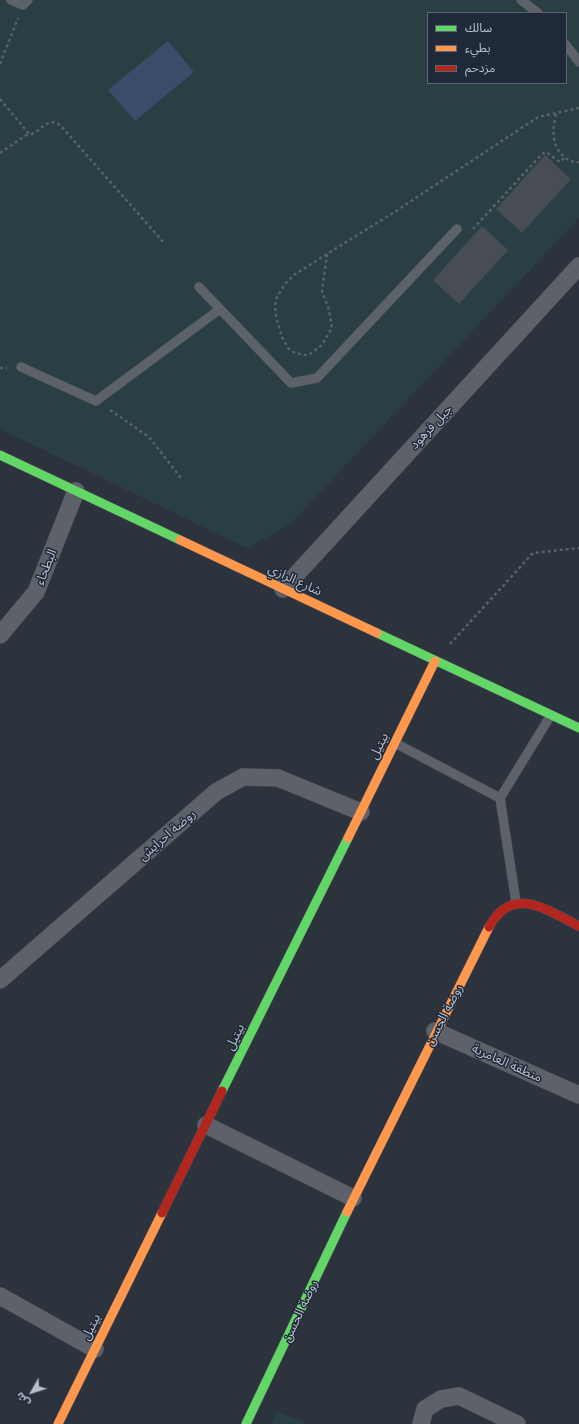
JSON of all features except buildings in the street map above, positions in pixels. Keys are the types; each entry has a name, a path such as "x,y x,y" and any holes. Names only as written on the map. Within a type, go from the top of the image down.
{"street":[{"name":"جبل فرهود","path":"283,589 579,266"},
{"name":"شارع الرازي","path":"0,456 579,728"},
{"name":"البطحاء","path":"0,635 36,592 76,491"},
{"name":"بيتيل","path":"58,1424 435,661"},
{"name":"روضة احرايش","path":"0,980 216,792 243,777 278,778 360,812"},
{"path":"516,902 529,903 579,926"},
{"name":"روضة الحسن","path":"246,1424 353,1198 435,1031 495,916 506,907 516,902"},
{"name":"منطقة العامرية","path":"435,1031 579,1095"},
{"path":"206,1125 353,1198"},
{"path":"0,1296 95,1349"},
{"path":"421,1424 425,1409 441,1399 459,1396 517,1424"}],"lane":[{"path":"11,0 26,2"},
{"path":"521,0 537,12"},
{"path":"567,46 579,62"},
{"path":"199,287 291,383 317,378 457,228"},
{"path":"21,367 96,401 220,309"},
{"path":"516,902 500,798 552,715"},
{"path":"395,743 500,798"}],"path":[{"path":"0,64 26,2"},
{"path":"0,99 28,134"},
{"path":"327,254 322,291 329,310 332,328 322,345 310,354 305,355 295,353 288,348 278,326 275,306 276,299 285,284 294,275 327,254 393,213 538,117 579,108"},
{"path":"556,114 553,136 555,144 564,156 573,162 579,162"},
{"path":"0,153 28,134 32,135 48,123 58,124 165,244"},
{"path":"457,228 464,221 473,229 542,154 546,152 560,162 564,156"},
{"path":"96,401 149,437 181,478"},
{"path":"435,661 533,553 579,548"}],"green space":[{"path":"0,0 579,0 579,218 289,525 247,548 0,429"},
{"path":"278,1411 308,1424 272,1424"}],"water":[{"path":"168,41 194,72 135,121 108,90"}],"traffic: fast":[{"path":"0,455 180,540"},
{"path":"377,633 579,728"},
{"path":"222,1091 348,838"},
{"path":"246,1424 347,1212"}],"traffic: slow":[{"path":"180,540 377,633"},
{"path":"348,838 435,661"},
{"path":"347,1212 489,927"},
{"path":"58,1424 162,1213"}],"traffic: jam":[{"path":"489,927 498,914 508,906 519,904 531,904 543,908 579,926"},
{"path":"162,1213 222,1091"}]}
